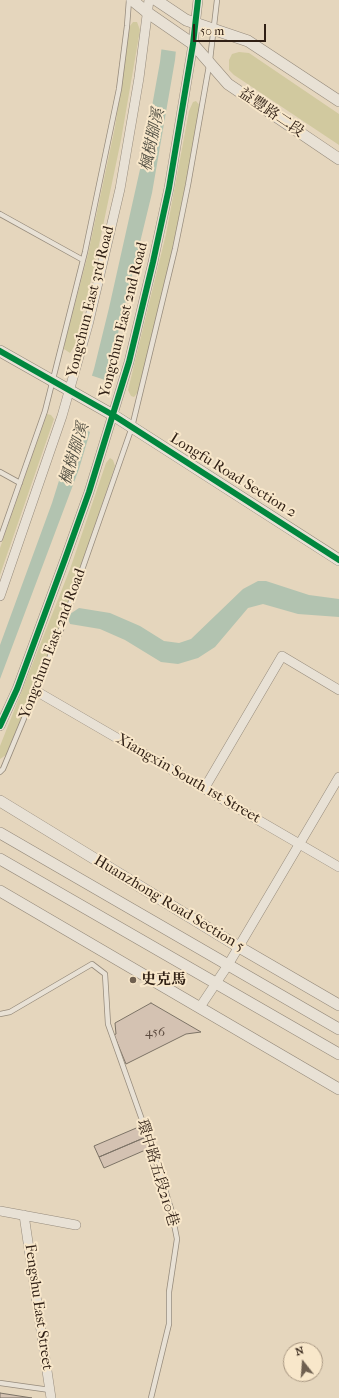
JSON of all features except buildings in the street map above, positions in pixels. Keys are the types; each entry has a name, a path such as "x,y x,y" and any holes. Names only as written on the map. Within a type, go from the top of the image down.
{"street":[{"name":"益豐路二段","path":"132,0 152,16 193,44 210,60 228,84 339,159"},
{"name":"Yongchun East 3rd Road","path":"0,596 62,416 88,325 120,189 154,0"},
{"path":"154,0 191,22 248,41 339,101"},
{"name":"Yongchun East 2nd Road","path":"0,726 17,689 89,492 129,362 154,262 180,129 193,44 191,22 198,0"},
{"path":"0,351 69,390"},
{"name":"Longfu Road Section 2","path":"69,390 113,415 339,560"},
{"path":"204,789 282,656 339,690"},
{"name":"Xiangxin South 1st Street","path":"36,691 339,868"},
{"path":"200,1007 216,985 239,947 339,777"},
{"name":"Huanzhong Road Section 5","path":"0,801 239,947 339,1005"},
{"name":"Huanzhong Road Section 5","path":"0,833 339,1029"},
{"path":"0,859 216,985 339,1054"},
{"path":"0,891 339,1089"},
{"path":"0,1210 76,1225"},
{"name":"Fengshu East Street","path":"24,1215 50,1394"}],"lane":[{"name":"Yongchun East 3rd Road","path":"0,539 44,411 83,260 119,89 129,0"},
{"name":"Yongchun East 2nd Road","path":"0,772 3,769 62,627 132,427 177,242 198,134 210,60 217,0"},
{"path":"0,214 83,260"},
{"path":"0,472 20,483"},
{"name":"環中路五段210巷","path":"0,1014 10,1012 92,964 105,974 108,1024 152,1148 171,1209 177,1239 170,1292 169,1324 151,1398"},
{"path":"0,1383 50,1394"}],"shaded area":[{"path":"133,22 137,22 140,30 121,140 95,264 75,345 70,353 64,349 65,342 88,254 115,127 130,26"},
{"path":"239,52 249,53 339,114 339,145 234,75 229,70 229,60 232,54"},
{"path":"196,101 201,107 174,243 151,348 138,392 134,397 131,396 128,390 166,234 189,111 193,102"},
{"path":"47,414 51,415 54,419 0,575 0,548"},
{"path":"110,458 113,460 115,466 66,609 6,755 0,759 0,746 70,569 106,463"}],"water":[{"name":"楓樹腳溪","path":"167,0 181,0 175,60 152,193 112,358 79,469 0,679 0,645 52,503 94,369 143,156 160,62"},
{"path":"258,581 266,581 309,595 339,599 339,617 298,614 263,604 248,608 215,647 198,658 178,664 161,662 125,640 100,629 70,624 67,616 79,608 110,613 140,626 164,641 179,643 191,639 243,589"}],"pier":[{"path":"165,0 183,0 178,52 159,49"},
{"path":"90,375 108,381 93,433 74,426"}],"cycle path":[{"path":"0,726 17,689 89,492 129,362 169,188 193,44 198,0"},
{"path":"0,351 113,415 339,560"}],"place":[{"name":"史克馬","path":"133,980"}]}
